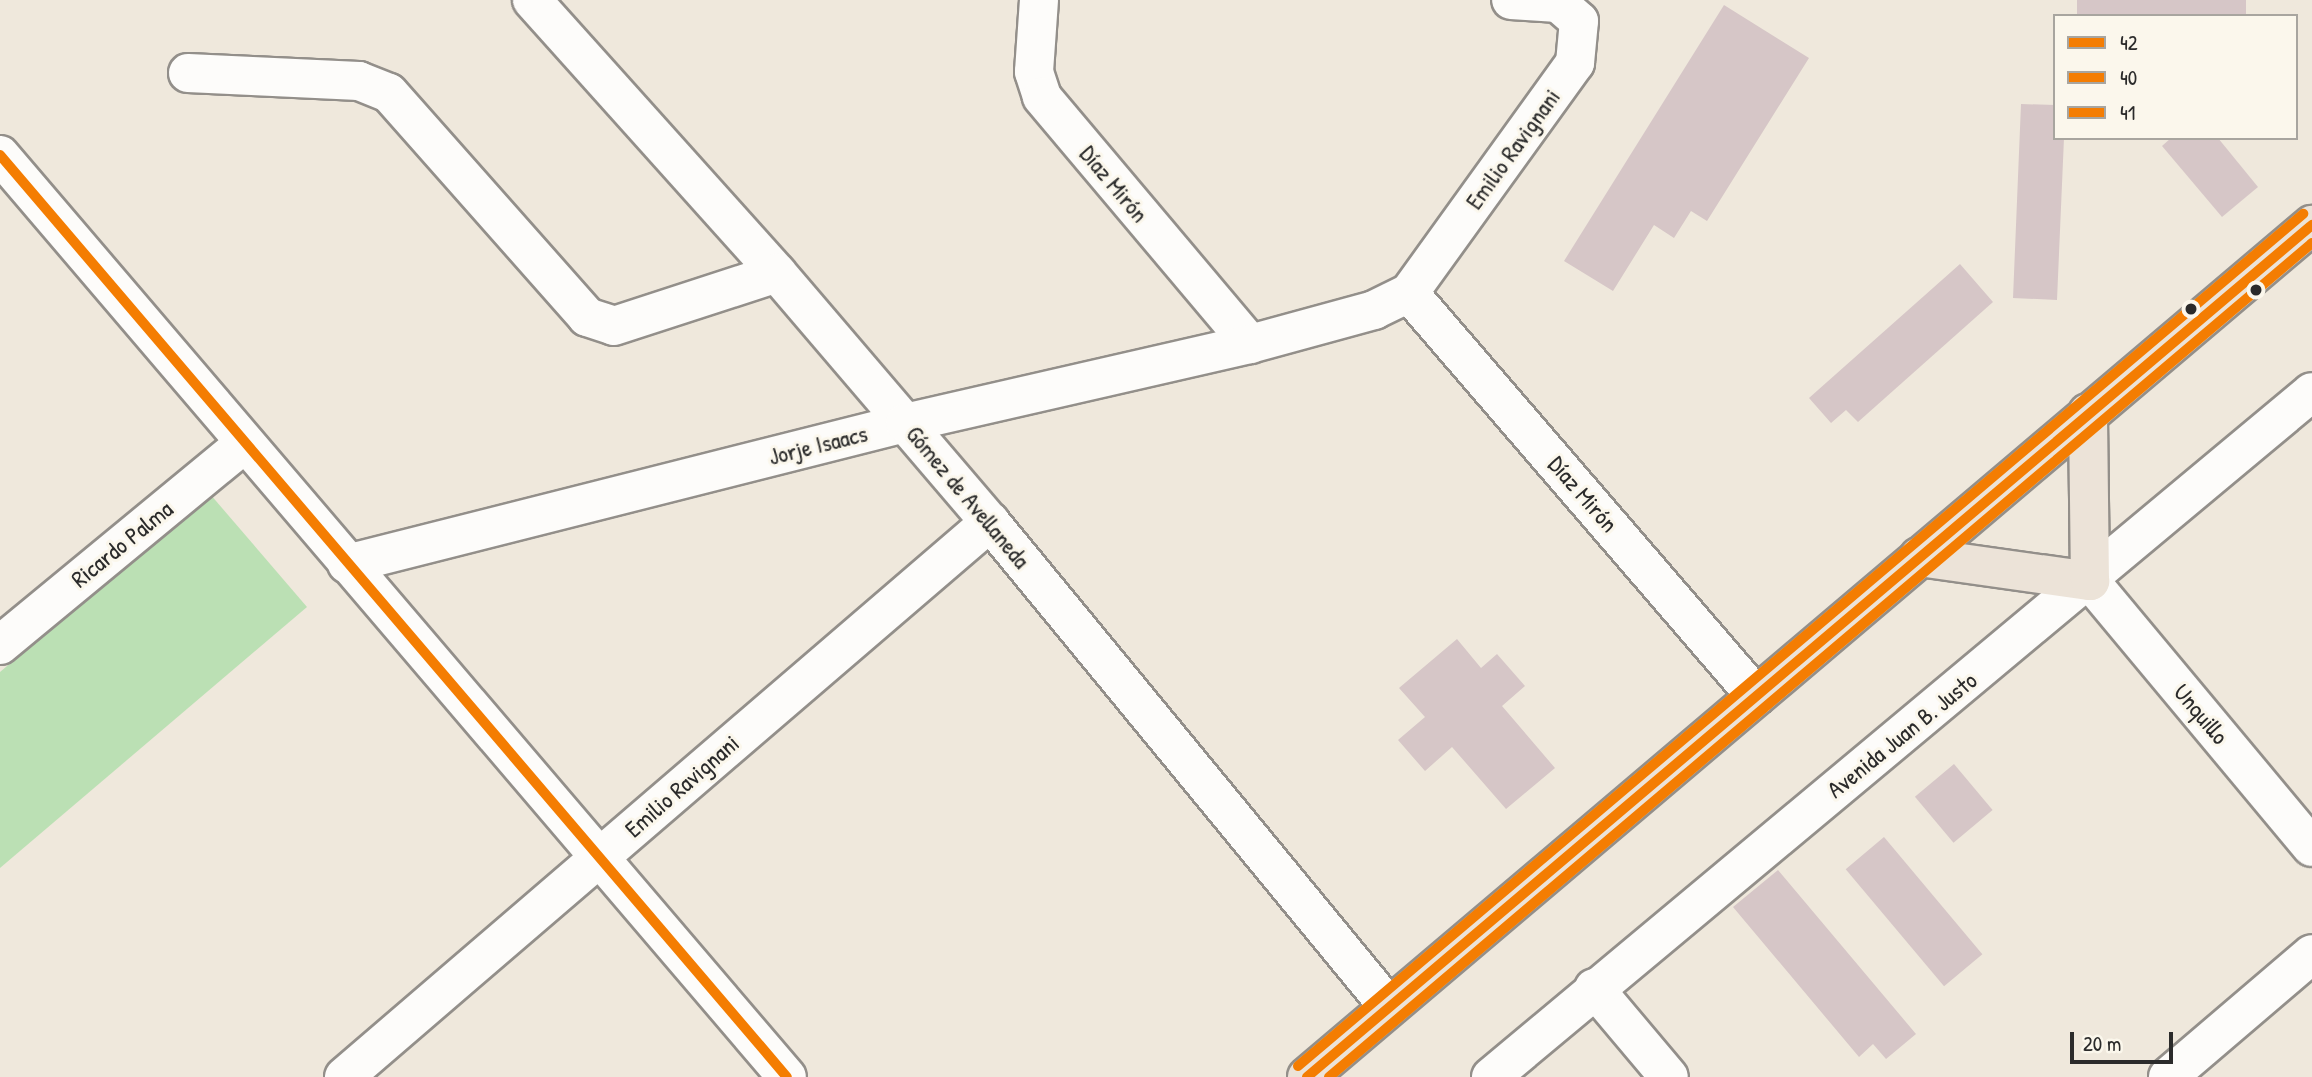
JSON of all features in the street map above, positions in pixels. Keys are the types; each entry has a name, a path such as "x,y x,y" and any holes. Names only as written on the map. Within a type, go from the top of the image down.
{"main road":[{"path":"1307,1077 2312,225"},
{"path":"1919,556 2090,581 2088,413"}],"street":[{"name":"Gómez de Avellaneda","path":"532,0 777,273 990,522 1389,1007"},
{"name":"Díaz Mirón","path":"1039,0 1034,72 1042,97 1251,344"},
{"name":"Emilio Ravignani","path":"1409,293 1575,63 1579,21 1558,3 1511,0"},
{"path":"188,73 359,81 389,93 587,317 614,326 777,273"},
{"path":"0,155 347,564 601,855 787,1077"},
{"name":"Díaz Mirón","path":"1409,293 1756,696"},
{"name":"Jorje Isaacs","path":"347,564 905,423 1251,344 1374,310 1409,293"},
{"name":"Avenida Juan B. Justo","path":"1491,1077 1594,988 2090,581 2312,392"},
{"name":"Ricardo Palma","path":"0,645 244,444"},
{"name":"Emilio Ravignani","path":"344,1077 990,522"},
{"name":"Unquillo","path":"2090,581 2312,847"},
{"path":"2168,1077 2312,954"},
{"path":"1594,988 1669,1077"}],"green space":[{"path":"210,494 307,607 0,868 0,672"}],"building":[{"path":"2077,0 2246,0 2246,14 2077,14"},
{"path":"1724,5 1809,58 1707,221 1691,211 1674,238 1654,225 1613,291 1564,261"},
{"path":"2021,104 2053,105 2053,140 2064,140 2057,300 2013,298"},
{"path":"2169,140 2220,140 2258,187 2222,217 2162,146"},
{"path":"1960,264 1993,302 1858,422 1846,410 1831,423 1809,398"},
{"path":"1457,639 1481,668 1497,654 1525,686 1502,706 1555,768 1506,809 1452,747 1425,771 1398,740 1425,717 1399,688"},
{"path":"1954,764 1993,810 1953,843 1915,797"},
{"path":"1884,837 1982,954 1944,986 1846,869"},
{"path":"1778,870 1916,1034 1886,1059 1873,1044 1859,1057 1733,907"}],"transit line":[{"name":"42","path":"0,155 787,1077"},
{"name":"41","path":"1298,1066 2303,214"},
{"name":"42","path":"1307,1077 2312,225"},
{"name":"40","path":"1329,1077 2312,243"}]}
